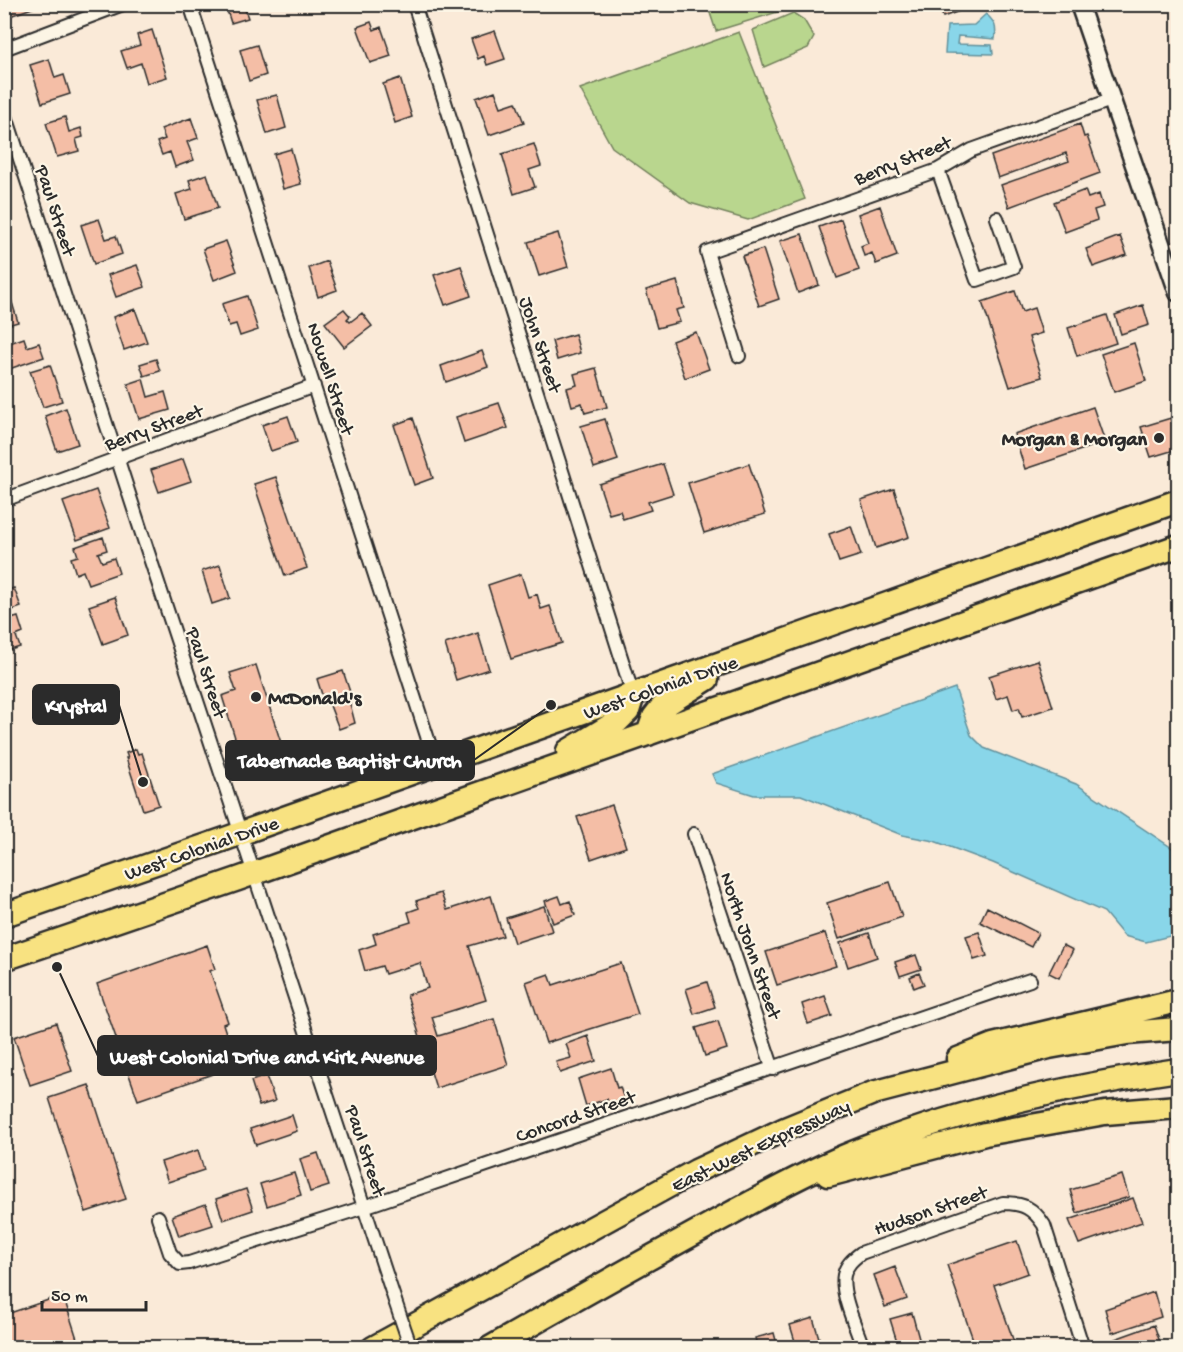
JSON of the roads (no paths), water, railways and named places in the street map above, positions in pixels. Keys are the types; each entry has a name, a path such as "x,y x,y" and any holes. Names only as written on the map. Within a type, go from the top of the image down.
{"highway":[{"name":"West Colonial Drive","path":"4,915 1179,501"},
{"name":"West Colonial Drive","path":"4,958 253,873 1179,546"},
{"path":"648,734 654,717 661,708 744,656"},
{"path":"525,777 618,721 628,711 633,695"},
{"path":"873,1093 993,1045 1179,1001"},
{"name":"East-West Expressway","path":"373,1347 696,1171 785,1129 873,1093 1049,1047 1127,1033 1179,1029"},
{"path":"490,1347 663,1250 844,1156 915,1129 1001,1103 1111,1080 1179,1070"},
{"path":"775,1190 985,1134 1105,1113 1179,1107"}],"street":[{"path":"4,49 123,4"},
{"name":"Nowell Street","path":"190,4 436,764"},
{"name":"John Street","path":"414,4 633,695"},
{"path":"1079,4 1179,293"},
{"name":"Berry Street","path":"739,356 706,252 938,170 972,150 1111,100"},
{"name":"Paul Street","path":"4,110 117,460 411,1347"},
{"path":"938,170 977,280 1014,267 997,218"},
{"name":"Berry Street","path":"4,500 314,386"},
{"name":"North John Street","path":"694,834 773,1069"},
{"name":"Concord Street","path":"158,1217 170,1253 180,1264 189,1263 365,1207 1030,980"},
{"name":"Hudson Street","path":"863,1347 843,1284 844,1273 851,1261 861,1253 1003,1203 1016,1203 1028,1207 1038,1215 1044,1225 1083,1347"}],"water":[{"path":"986,14 995,25 995,39 958,36 957,44 992,45 993,54 945,53 947,26 974,25"},
{"path":"955,688 971,735 984,748 1076,784 1178,852 1178,934 1146,942 1124,936 1104,912 993,863 934,841 902,835 801,795 754,795 716,783 712,774"}],"place":[{"name":"Morgan & Morgan","path":"1159,438"},
{"name":"McDonald's","path":"256,697"},
{"name":"Tabernacle Baptist Church","path":"551,705"},
{"name":"Krystal","path":"143,782"},
{"name":"West Colonial Drive and Kirk Avenue","path":"57,967"}]}
